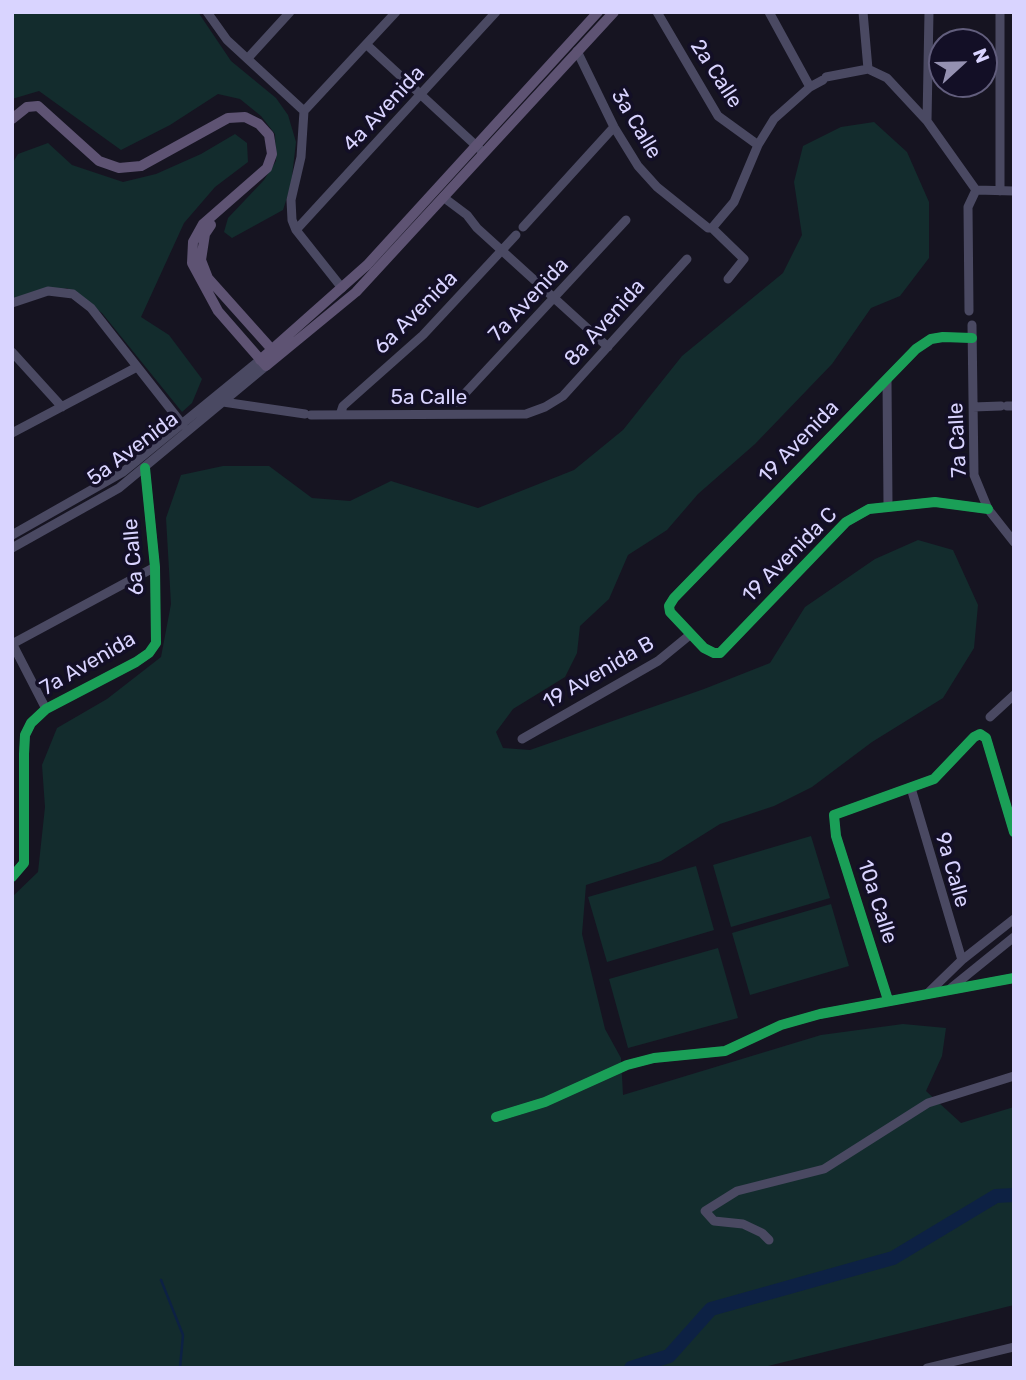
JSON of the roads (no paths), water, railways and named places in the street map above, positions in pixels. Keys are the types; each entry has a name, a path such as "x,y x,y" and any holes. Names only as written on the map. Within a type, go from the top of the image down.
{"main road":[{"name":"5a Avenida","path":"275,353 578,51 605,14"},
{"name":"5a Avenida","path":"263,363 356,292 443,197 480,150 605,14"},
{"path":"12,109 23,103 44,104 95,151 115,162 139,162 156,157"},
{"path":"12,119 27,107 38,106 99,161 119,168 141,166 228,118 246,117 259,124 269,135 272,154 267,168 203,224 194,242 192,263 218,311 263,363"},
{"path":"224,204 205,234 201,260 208,278 275,353"}],"street":[{"path":"207,12 227,40 304,111"},
{"path":"248,58 290,12"},
{"path":"342,288 296,230 291,200 301,157 304,111 396,12"},
{"name":"4a Avenida","path":"296,230 496,12"},
{"name":"2a Calle","path":"657,12 718,116 758,145"},
{"path":"769,12 810,87"},
{"path":"863,12 868,69"},
{"path":"927,121 929,12"},
{"path":"999,191 1000,12"},
{"path":"367,45 480,150"},
{"name":"3a Calle","path":"578,51 614,128 638,166 657,187 708,228 712,228 744,259 728,279"},
{"path":"712,228 734,202 758,145 774,118 810,87 824,79 868,69 887,78 927,121 976,190"},
{"name":"6a Avenida","path":"340,415 343,406 423,335 614,128"},
{"path":"976,190 1014,191"},
{"path":"969,311 968,207 976,190"},
{"path":"443,197 458,210 470,226 477,228 608,347"},
{"name":"7a Avenida","path":"457,402 626,220"},
{"name":"8a Avenida","path":"545,407 563,396 687,259"},
{"path":"12,303 48,291 73,293 91,308 183,425"},
{"name":"7a Calle","path":"972,325 974,475 988,509 1014,542"},
{"name":"19 Avenida","path":"691,635 670,612 669,606 916,349 931,339 972,338"},
{"path":"12,352 62,407"},
{"name":"5a Avenida","path":"12,548 113,492 223,402 263,363"},
{"name":"5a Avenida","path":"12,536 106,483 263,363"},
{"path":"12,433 137,367"},
{"path":"887,380 888,505"},
{"name":"5a Calle","path":"223,402 308,414 340,415 526,414 545,407"},
{"path":"973,407 1007,406"},
{"name":"6a Calle","path":"145,468 155,566 156,643"},
{"path":"106,483 113,492"},
{"name":"19 Avenida C","path":"691,635 714,653 724,650 846,522 869,509 935,502 988,509"},
{"path":"46,709 12,644 155,566"},
{"name":"19 Avenida B","path":"522,739 658,661 691,635"},
{"name":"7a Avenida","path":"12,877 24,863 25,735 31,723 46,709 136,662 149,653 156,643"},
{"path":"990,718 1014,695"},
{"path":"911,788 933,779 980,734 986,738 1014,832"},
{"name":"10a Calle","path":"888,1000 836,836 834,815 911,788"},
{"name":"9a Calle","path":"911,788 962,960"},
{"path":"927,993 962,960 1014,919"},
{"path":"950,989 1014,937"},
{"path":"496,1117 545,1102 627,1065 654,1058 725,1051 790,1022 888,1000 1014,978"},
{"path":"769,1240 762,1233 743,1224 714,1221 705,1211 737,1191 824,1169 929,1103 1014,1076"},
{"path":"927,1368 968,1363 1014,1347"}],"waterway":[{"path":"631,1368 669,1356 711,1309 893,1258 996,1196 1014,1195"},
{"path":"161,1280 183,1335 180,1368"}]}
